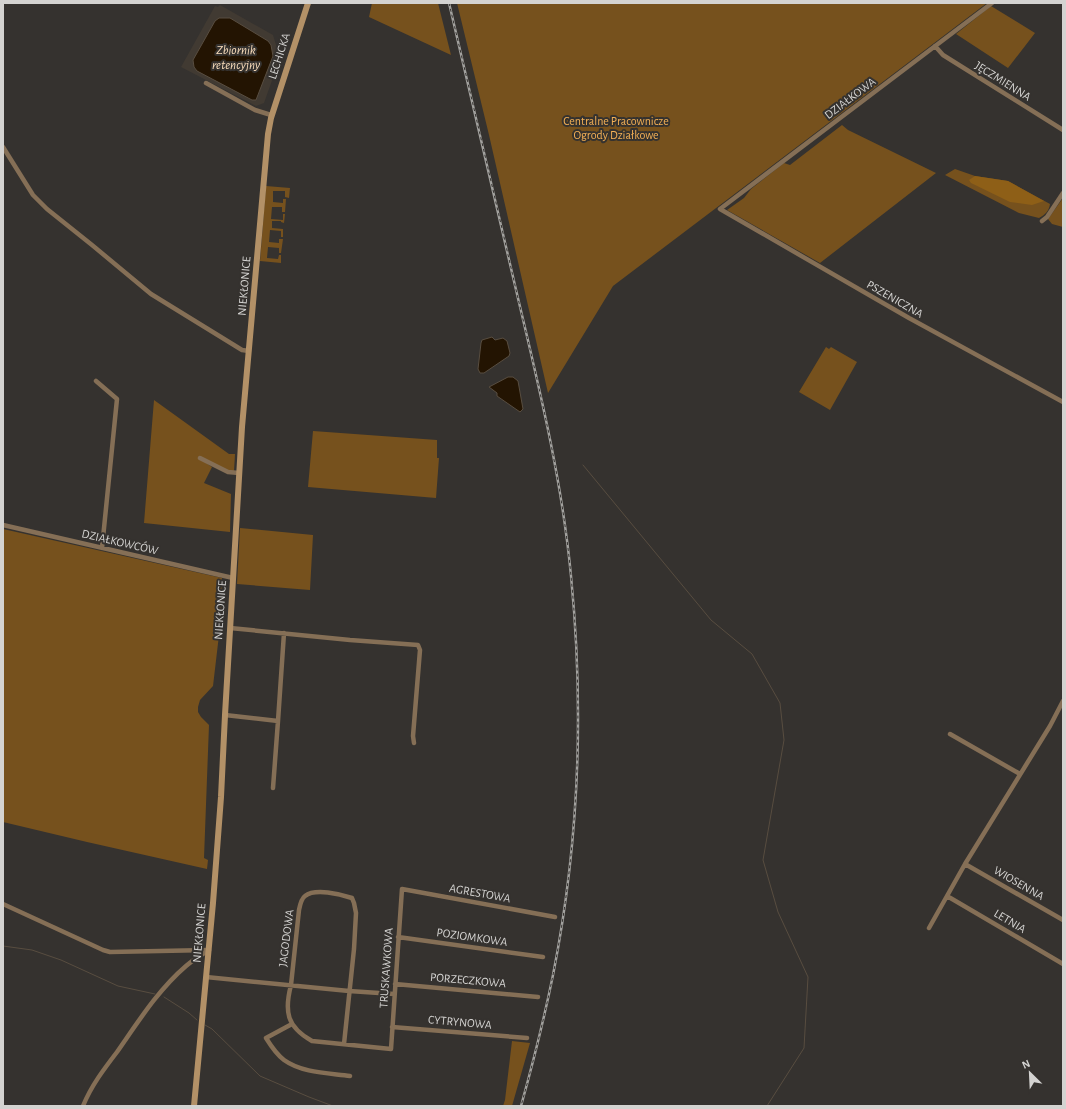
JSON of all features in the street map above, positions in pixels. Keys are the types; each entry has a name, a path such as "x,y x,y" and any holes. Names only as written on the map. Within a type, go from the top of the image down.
{"street":[{"name":"LECHICKA","path":"271,115 308,3"},
{"name":"DZIAŁKOWA","path":"720,209 992,3"},
{"name":"JĘCZMIENNA","path":"935,46 943,55 1063,130"},
{"path":"206,83 255,110 271,115"},
{"name":"NIEKŁONICE","path":"194,1106 209,950 221,797 239,473 268,134 271,115"},
{"path":"3,146 33,195 47,209 152,294 242,350 249,351"},
{"path":"1042,221 1047,217 1063,193"},
{"name":"PSZENICZNA","path":"720,209 909,318 1063,402"},
{"path":"96,381 117,399 102,548"},
{"path":"200,458 228,472 239,473"},
{"name":"DZIAŁKOWCÓW","path":"3,524 233,578"},
{"path":"230,628 418,645 420,650 413,736 414,743"},
{"path":"273,788 284,633"},
{"path":"929,928 965,864 1050,726 1063,701"},
{"path":"225,715 278,721"},
{"path":"950,734 1020,774"},
{"name":"WIOSENNA","path":"965,864 1063,920"},
{"name":"AGRESTOWA","path":"402,888 555,916"},
{"name":"TRUSKAWKOWA","path":"344,1044 391,1049 402,888"},
{"name":"JAGODOWA","path":"292,1024 288,1014 289,993 299,910 302,899 310,893 338,894 352,898 356,913 354,949 344,1044"},
{"name":"LETNIA","path":"947,896 1063,964"},
{"path":"3,904 110,952 209,950"},
{"name":"POZIOMKOWA","path":"398,936 544,957"},
{"path":"83,1106 93,1086 142,1016 177,975 192,961 209,950"},
{"path":"206,977 394,994"},
{"name":"PORZECZKOWA","path":"395,984 538,997"},
{"path":"344,1044 312,1041 302,1035 292,1024 266,1038 273,1050 284,1060 299,1068 350,1076"},
{"name":"CYTRYNOWA","path":"392,1027 526,1038"}],"shaded area":[{"name":"Zbiornik retencyjny","path":"220,5 273,35 280,58 264,103 256,106 181,67 215,6 218,7"},
{"path":"975,176 1008,181 1044,201 1032,205 1010,202 971,183 969,180"}],"green space":[{"path":"372,3 438,3 451,55 369,17"},
{"name":"Centralne Pracownicze Ogrody Działkowe","path":"457,3 987,3 613,286 548,393"},
{"path":"991,6 1035,33 1008,68 956,34"},
{"path":"842,125 848,130 936,173 820,263 727,210 744,198 751,189 784,163 790,165"},
{"path":"955,169 975,176 1008,181 1050,204 1049,209 1039,218 1019,213 945,175"},
{"path":"266,186 290,188 289,198 285,197 285,191 273,191 273,202 283,203 283,199 286,199 285,212 282,212 282,207 272,207 271,219 283,220 283,214 285,214 284,223 281,221 272,221 272,228 283,229 283,237 281,237 281,231 270,230 269,242 279,243 279,239 283,239 281,253 279,253 279,248 268,247 267,258 278,259 279,255 281,255 281,263 260,261"},
{"path":"1063,198 1063,227 1052,224 1048,219"},
{"path":"826,347 829,349 831,347 857,362 830,410 799,392"},
{"path":"154,400 229,454 235,454 234,471 228,471 206,463 212,467 204,483 231,494 230,532 144,523"},
{"path":"313,431 437,440 437,458 439,458 436,498 308,487"},
{"path":"240,528 313,535 310,590 237,584"},
{"path":"3,529 222,578 219,635 213,686 200,700 198,707 198,712 201,717 209,725 204,858 208,860 207,869 3,822"},
{"path":"512,1041 530,1043 512,1106 503,1106 505,1100"}],"water":[{"name":"Zbiornik retencyjny","path":"219,18 230,18 268,41 271,45 273,56 256,100 252,100 197,71 194,67 193,60 215,21"},
{"path":"492,337 495,340 503,338 507,341 510,353 509,356 484,373 480,373 478,369 482,340"},
{"path":"508,377 513,377 518,381 523,409 520,412 497,396 497,393 489,387"}],"waterway":[{"path":"583,465 711,620 752,654 780,703 784,740 763,860 778,912 808,977 804,1048 767,1106"},
{"path":"3,946 32,950 61,960 118,986 155,994"},
{"path":"164,997 197,1020"},
{"path":"205,1025 212,1029 260,1076 333,1106"}],"railway":[{"path":"449,3 549,434 567,540 575,626 578,726 577,776 569,876 553,975 521,1106"}]}
